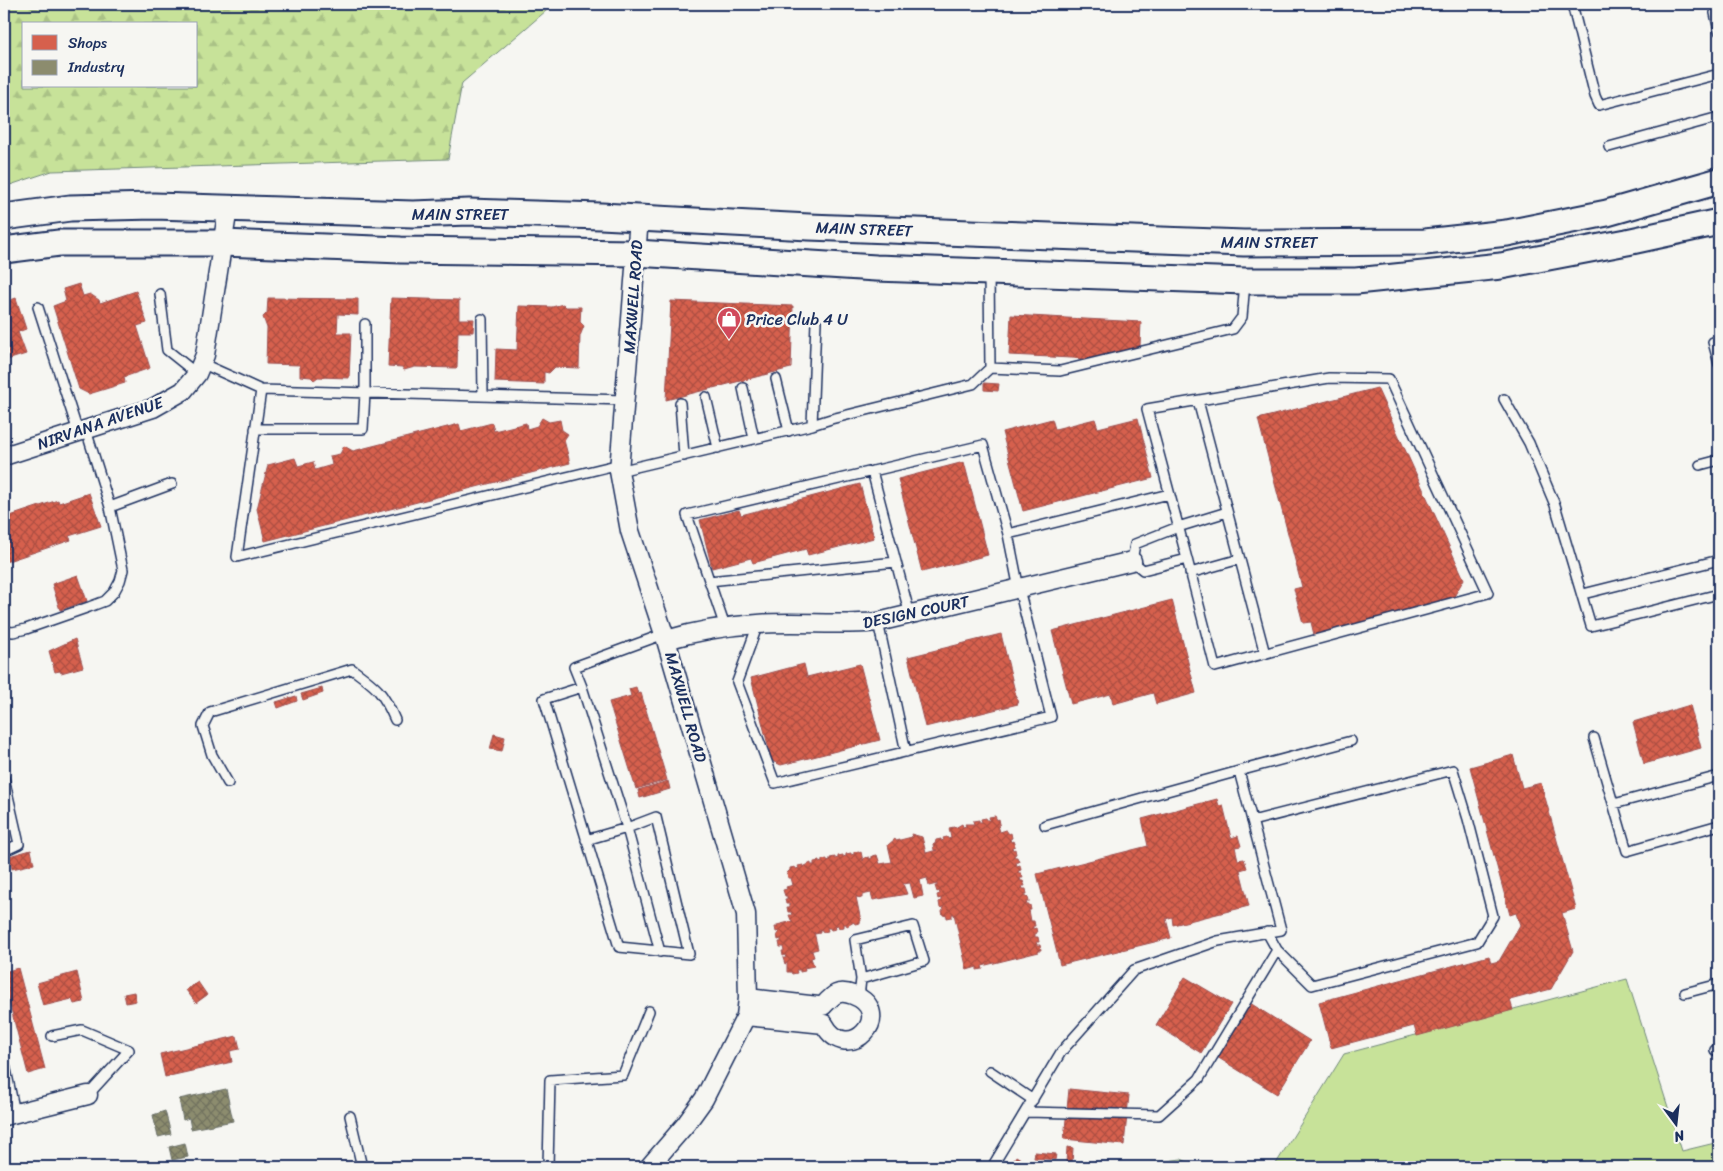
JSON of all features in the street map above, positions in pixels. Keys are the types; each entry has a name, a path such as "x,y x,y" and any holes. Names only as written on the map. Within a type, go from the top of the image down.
{"main road":[{"name":"MAIN STREET","path":"4,217 70,208 154,206 413,214 469,212 1244,243 1425,242 1507,233 1607,213 1719,181"},
{"path":"4,250 59,243 222,243 401,250 636,253 876,268 1245,281 1356,281 1501,266 1719,222"}],"street":[{"name":"NIRVANA AVENUE","path":"4,456 152,408 183,391 199,368 205,355 228,208"},
{"name":"MAXWELL ROAD","path":"639,218 619,468 630,531 665,637 746,914 748,998 746,1016 704,1099 686,1124 649,1167"},
{"name":"DESIGN COURT","path":"665,637 702,630 758,624 850,625 878,622 1132,561"},
{"path":"746,1016 824,1024 832,1036 839,1039 853,1040 865,1033 871,1020 870,1010 862,999 846,992 831,996 823,1006 748,998"},
{"path":"9,1114 88,1095"}],"lane":[{"path":"1572,4 1595,96 1599,105 1719,74"},
{"path":"1719,6 1715,13 1719,31"},
{"path":"1609,147 1719,116"},
{"path":"989,272 990,368"},
{"path":"261,390 237,557 619,468 684,456 789,431 972,384 990,368 1060,371 1233,329 1242,317 1245,281"},
{"path":"160,294 167,350 199,368 261,390 625,400"},
{"path":"4,631 12,632 26,629 105,601 114,592 123,570 110,507 38,307"},
{"path":"482,319 483,396"},
{"path":"812,425 816,322"},
{"path":"255,429 363,428 365,324"},
{"path":"1713,342 1719,364"},
{"path":"1329,378 1390,379 1488,593 1215,667 1147,409 1198,401 1329,378"},
{"path":"776,379 789,431"},
{"path":"742,388 754,439"},
{"path":"706,397 718,448"},
{"path":"1504,399 1529,443 1555,505 1592,626 1719,594"},
{"path":"1198,401 1265,654"},
{"path":"680,403 684,456"},
{"path":"725,627 687,515 983,445 1008,534 1019,589 1051,717 775,783 737,682 758,624"},
{"path":"1700,465 1719,460"},
{"path":"872,471 910,615"},
{"path":"110,507 172,484"},
{"path":"1008,534 1169,494"},
{"path":"1187,559 1143,570 1132,561 1135,544 1178,527 1227,512"},
{"path":"1190,573 1240,559"},
{"path":"1583,594 1719,560"},
{"path":"710,581 896,562"},
{"path":"878,622 906,752"},
{"path":"660,952 627,828 574,667 665,637"},
{"path":"228,783 212,755 203,726 210,712 352,669 373,684 386,699 395,720"},
{"path":"582,687 544,699 618,948 688,954 656,817 586,840"},
{"path":"1594,738 1627,850 1719,824"},
{"path":"1046,824 1351,741"},
{"path":"1252,822 1453,770 1468,819 1493,916 1477,942 1312,985 1277,950 1268,932"},
{"path":"992,1167 1062,1052 1134,970 1218,941 1281,930 1239,771"},
{"path":"1614,804 1719,776"},
{"path":"4,778 19,844 4,852"},
{"path":"859,997 861,979 855,940 913,926 924,961 861,979"},
{"path":"1026,1112 1159,1115 1199,1079 1277,950"},
{"path":"1685,994 1719,984"},
{"path":"548,1167 550,1080 623,1075 649,1011"},
{"path":"52,1036 82,1030 129,1050 88,1095"},
{"path":"4,1060 9,1114"},
{"path":"990,1071 1032,1100"},
{"path":"350,1116 362,1167"}],"green space":[{"path":"4,4 554,4 462,83 448,159 52,171 4,187"},
{"path":"1627,979 1682,1151 1719,1142 1719,1167 1274,1167 1344,1054"},
{"path":"1181,1159 1199,1167 1123,1167"}],"building: Shops":[{"path":"79,284 83,296 90,294 99,300 100,303 136,291 147,323 137,326 150,368 124,377 125,383 89,394 79,389 53,306 66,301 63,289"},
{"path":"7,298 8,301 16,298 26,329 18,332 26,354 4,361 4,299"},
{"path":"268,298 358,299 358,315 338,314 337,333 351,333 349,378 318,377 314,380 311,377 300,376 300,365 266,364 267,328 263,317 267,313"},
{"path":"391,298 459,300 459,319 474,319 473,332 458,332 457,368 415,367 404,370 402,367 388,366"},
{"path":"671,301 793,306 791,368 666,400"},
{"path":"563,304 566,307 581,307 580,322 584,326 580,336 579,368 555,367 549,373 544,372 544,384 495,382 496,349 517,350 519,306 552,307"},
{"path":"1011,315 1141,322 1140,346 1092,359 1009,355"},
{"path":"984,383 999,384 998,391 984,390"},
{"path":"1377,388 1464,579 1452,600 1314,635 1311,622 1303,623 1294,589 1302,587 1258,419"},
{"path":"542,418 549,422 560,420 562,430 568,434 564,440 570,463 265,541 257,509 268,465 295,458 298,466 313,462 315,470 332,465 330,456 340,454 344,446 353,451 459,424 461,431 492,423 494,431 526,423 527,429 537,426"},
{"path":"1138,418 1153,478 1023,511 1002,432 1052,419 1055,429 1095,419 1098,428"},
{"path":"964,462 988,555 922,572 898,479"},
{"path":"860,484 874,538 808,555 806,549 753,563 751,558 712,568 700,520 739,510 741,515"},
{"path":"89,493 101,526 69,536 71,540 5,562 4,518 58,500 59,503"},
{"path":"78,575 87,601 60,610 52,584"},
{"path":"1172,600 1196,693 1156,704 1153,693 1113,704 1111,694 1071,704 1052,631"},
{"path":"1001,634 1018,704 925,727 908,657"},
{"path":"75,639 83,667 61,673 60,671 55,672 49,651"},
{"path":"804,664 807,677 860,664 880,740 781,765 772,761 751,678"},
{"path":"636,687 638,694 641,693 667,780 636,789 609,702 631,696 629,689"},
{"path":"322,688 323,693 303,700 301,694"},
{"path":"296,696 297,701 278,708 276,702"},
{"path":"1690,705 1701,748 1644,764 1633,722"},
{"path":"494,734 505,737 502,751 490,749"},
{"path":"1513,755 1522,788 1541,783 1576,909 1562,913 1573,951 1551,989 1510,1000 1513,1010 1417,1036 1414,1026 1331,1048 1319,1002 1489,956 1491,963 1499,961 1520,925 1516,913 1510,915 1470,767"},
{"path":"668,781 670,789 640,798 638,790"},
{"path":"1217,799 1219,806 1223,805 1231,838 1238,836 1241,846 1235,847 1238,860 1244,859 1247,868 1240,870 1249,906 1173,925 1172,917 1166,919 1171,938 1060,965 1037,874 1148,846 1142,819"},
{"path":"995,816 997,820 999,819 1000,832 1006,830 1009,834 1011,833 1012,838 1010,839 1015,846 1012,847 1013,850 1015,849 1016,854 1014,855 1019,862 1016,862 1017,866 1020,865 1021,870 1018,871 1023,878 1020,878 1025,886 1022,886 1023,889 1026,889 1027,894 1024,894 1025,897 1028,897 1029,902 1026,902 1027,905 1030,905 1031,921 1034,921 1035,926 1033,926 1033,929 1036,928 1037,933 1035,937 1038,937 1039,942 1036,942 1037,945 1040,945 1041,950 1039,952 982,966 983,969 977,970 977,967 967,970 954,914 952,914 952,917 947,918 947,916 943,915 942,911 944,910 943,907 940,908 939,902 941,898 938,899 937,895 940,894 935,886 937,884 929,886 927,878 920,880 923,896 914,898 910,883 903,884 907,894 873,900 871,893 862,895 862,898 856,897 860,923 855,924 854,922 847,926 844,924 844,927 839,928 838,925 835,926 836,929 831,930 827,928 828,931 823,932 819,930 820,933 815,934 814,932 818,949 810,951 812,951 814,957 811,958 814,966 804,968 805,971 800,972 800,970 796,970 797,973 787,972 787,963 785,964 783,958 786,958 785,955 783,956 783,947 780,947 779,942 781,942 781,939 778,940 777,934 779,934 779,931 776,932 775,927 793,921 789,915 792,915 791,912 788,912 787,907 790,907 789,904 786,904 785,899 787,899 787,896 785,896 783,890 793,885 787,873 790,868 795,867 796,869 799,868 798,866 803,865 803,867 811,863 811,865 814,865 814,862 819,861 819,863 822,860 827,859 827,861 830,858 835,857 835,859 838,856 843,855 843,857 846,854 851,853 851,855 859,851 863,861 864,858 869,857 870,859 872,856 877,855 880,864 892,862 888,845 895,839 896,841 912,837 911,834 922,837 926,853 937,850 934,850 933,844 935,844 936,840 941,839 941,841 944,840 943,838 951,838 949,828 955,828 962,824 963,827 966,826 965,824 974,824 973,821 979,820 979,822 982,822 981,819 986,818 990,820 989,817"},
{"path":"4,821 8,838 4,839"},
{"path":"31,850 34,864 12,869 9,856"},
{"path":"18,968 45,1069 28,1074 4,982 4,972"},
{"path":"77,972 84,1002 74,1004 72,999 43,1006 37,983"},
{"path":"1185,977 1231,1004 1201,1053 1156,1025"},
{"path":"198,982 207,995 196,1003 186,990"},
{"path":"134,992 136,1001 126,1003 124,994"},
{"path":"1250,1003 1310,1041 1277,1094 1217,1057"},
{"path":"237,1036 240,1049 230,1051 232,1062 165,1077 160,1054"},
{"path":"1069,1089 1129,1095 1124,1145 1064,1139"},
{"path":"1067,1147 1073,1148 1072,1164 1066,1163"},
{"path":"1035,1152 1056,1154 1055,1160 1034,1158"},
{"path":"1016,1156 1024,1161 1021,1166 1013,1162"}],"building: Industry":[{"path":"226,1089 233,1121 191,1129 189,1118 183,1120 179,1099"},
{"path":"165,1111 171,1134 158,1137 153,1115"},
{"path":"185,1143 188,1157 172,1160 169,1147"}],"place":[{"name":"Price Club 4 U","path":"729,340"}]}
